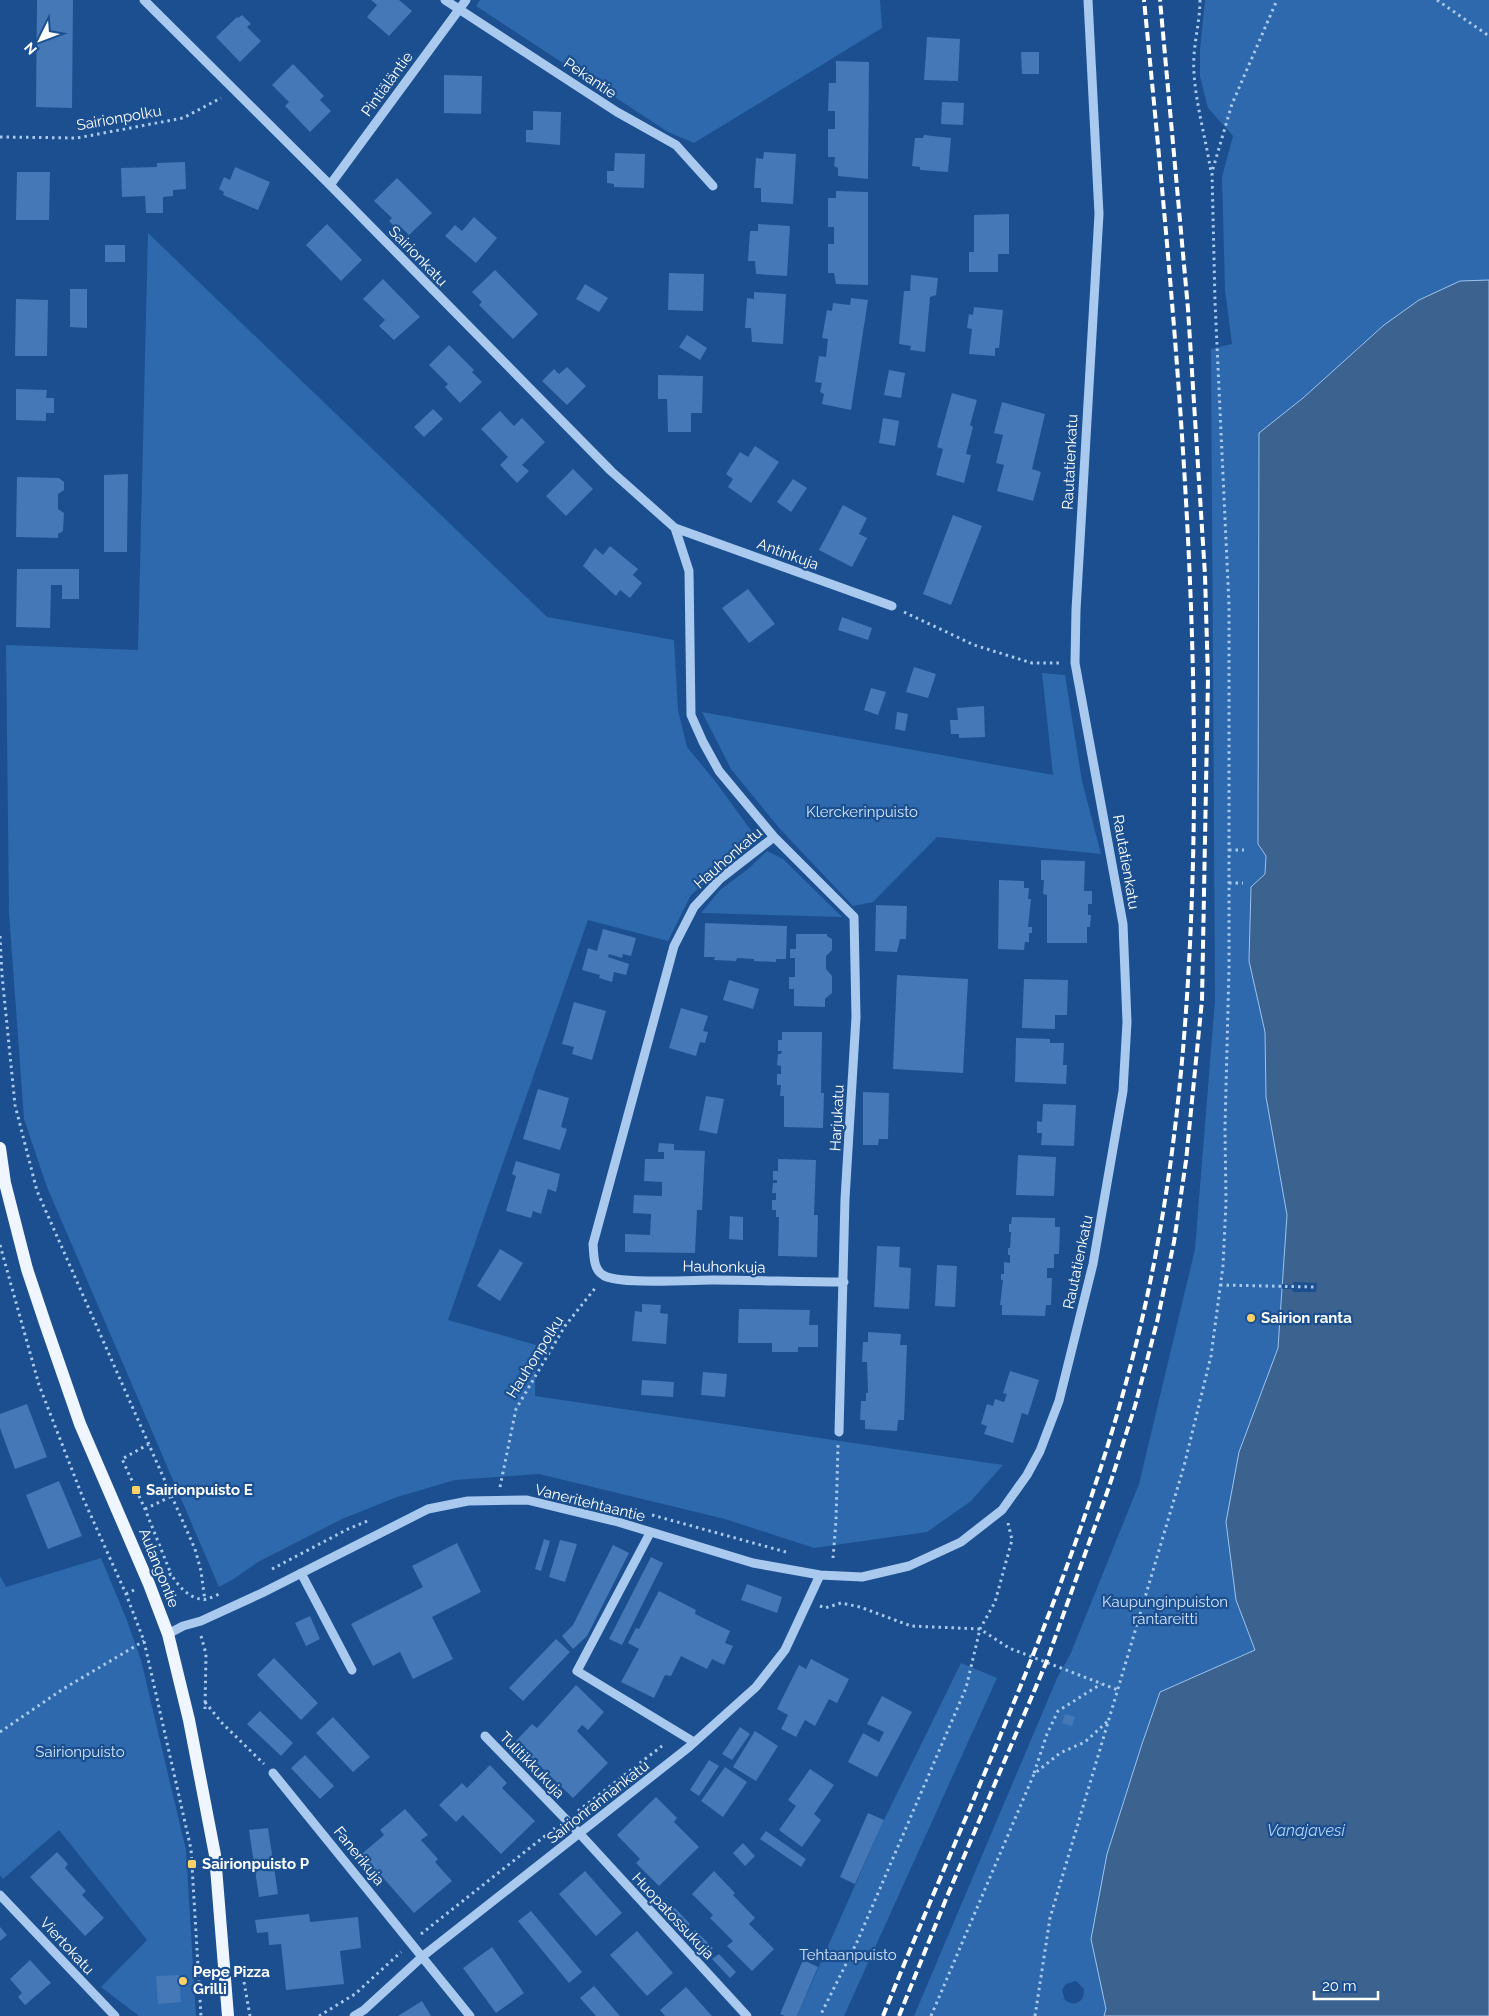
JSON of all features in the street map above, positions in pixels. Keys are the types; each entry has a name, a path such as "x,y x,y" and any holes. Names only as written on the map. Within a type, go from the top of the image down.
{"main road":[{"name":"Aulangontie","path":"0,1148 8,1193 27,1269 45,1323 80,1424 168,1634 189,1720 215,1855 228,2016"}],"street":[{"name":"Sairionkatu","path":"144,0 330,185 610,471 675,528"},
{"name":"Pekantie","path":"445,0 617,112 676,145 714,186"},
{"name":"Pintiäläntie","path":"330,185 466,0"},
{"name":"Rautatienkatu","path":"820,1575 862,1577 909,1566 961,1542 1002,1510 1027,1475 1040,1451 1059,1401 1093,1264 1123,1091 1127,1022 1123,924 1075,663 1076,600 1099,214 1088,0"},
{"name":"Antinkuja","path":"675,528 892,606"},
{"name":"Hauhonkatu","path":"604,1277 597,1270 593,1244 674,946 694,907 720,879 774,837 719,771 691,715 689,571 675,528"},
{"name":"Harjukatu","path":"774,837 854,917 856,1017 845,1199 839,1432"},
{"name":"Hauhonkuja","path":"604,1277 625,1280 844,1282"},
{"name":"Vaneritehtaantie","path":"168,1634 183,1626 201,1621 428,1510 468,1501 527,1500 618,1522 753,1563 820,1575"},
{"path":"650,1532 577,1671 694,1742"},
{"path":"301,1573 352,1670"},
{"name":"Sairionrannankatu","path":"354,2016 364,2010 423,1956 580,1834 694,1742 756,1686 785,1650 820,1575"},
{"name":"Tulitikkukuja","path":"485,1736 580,1834"},
{"name":"Fanerikuja","path":"273,1773 470,2016"},
{"name":"Huopatossukuja","path":"580,1834 747,2016"},
{"name":"Viertokatu","path":"0,1895 115,2016"}],"path":[{"path":"1035,2016 1050,1918 1184,1466 1211,1356 1226,1226 1225,1128 1230,850 1229,605 1215,302 1212,172 1194,73 1194,49 1200,15 1200,0"},
{"path":"1212,172 1232,104 1277,0"},
{"path":"1437,0 1489,36"},
{"name":"Sairionpolku","path":"0,137 77,138 183,118 235,90"},
{"path":"892,606 974,645 1032,663 1075,663"},
{"path":"1230,850 1244,850"},
{"path":"1229,883 1243,883"},
{"path":"0,936 15,1105 34,1183 195,1549 206,1599 201,1621 201,1639 206,1654 205,1711"},
{"path":"0,1245 39,1385 83,1498 126,1594 144,1642 191,1849 201,2016"},
{"name":"Hauhonpolku","path":"509,1488 500,1488 516,1409 565,1326 604,1277"},
{"path":"1220,1285 1314,1287"},
{"path":"832,1558 836,1521 839,1432"},
{"path":"150,1444 122,1459 146,1509 171,1574"},
{"path":"146,1509 172,1496"},
{"path":"820,2016 857,1942 966,1688 980,1629 995,1602 1012,1540 1010,1526 1002,1510"},
{"path":"643,1512 786,1552"},
{"path":"264,1573 348,1529 372,1519"},
{"path":"206,1599 231,1590"},
{"path":"841,1603 860,1607 911,1626 980,1629 1009,1648 1118,1690"},
{"path":"0,1732 63,1689 144,1642"},
{"path":"931,2016 1034,1774 1047,1734 1058,1711 1101,1684"},
{"path":"206,1702 222,1723 273,1773"},
{"path":"1034,1774 1060,1753 1085,1742 1110,1719"},
{"path":"243,1978 250,2016"}],"green space":[{"path":"480,0 880,0 882,28 694,143 668,132 476,6"},
{"name":"Kaupunginpuiston rantareitti","path":"1205,0 1489,0 1489,280 1460,281 1384,325 1303,398 1259,433 1258,844 1266,856 1265,874 1251,887 1249,961 1265,1032 1266,1097 1287,1215 1278,1348 1239,1452 1236,1600 1255,1650 1160,1692 1107,1854 1106,2009 1104,2016 914,2016 1058,1676 1070,1655 1139,1484 1195,1249 1215,1000 1211,349 1232,344 1225,290 1222,177 1233,136 1208,108 1200,77 1200,50","holes":["1076,1981 1084,1989 1083,1997 1076,2003 1065,2000 1062,1990 1066,1984"]},
{"path":"148,233 547,617 674,640 678,710 687,747 715,781 753,833 746,848 691,895 668,941 588,920 448,1320 536,1345 535,1396 1003,1465 971,1501 927,1532 814,1548 725,1519 539,1474 455,1480 397,1497 342,1519 258,1562 219,1587 47,1187 24,1119 9,913 6,645 138,650"},
{"name":"Klerckerinpuisto","path":"1042,673 1065,675 1082,781 1101,854 937,837 873,902 853,906 780,829 731,769 702,712 1053,775"},
{"path":"767,851 783,859 842,917 701,913 720,890 748,869"},
{"name":"Sairionpuisto","path":"101,1558 141,1660 186,1850 196,2016 139,2016 101,1987 147,1940 59,1830 3,1879 0,1875 0,1576 6,1587"},
{"name":"Tehtaanpuisto","path":"961,1663 997,1678 844,2016 797,2016 884,1820"}],"water":[{"name":"Vanajavesi","path":"1489,280 1489,2016 1104,2016 1106,2009 1091,1939 1107,1854 1160,1692 1255,1650 1236,1600 1226,1522 1239,1452 1278,1348 1287,1215 1266,1097 1265,1032 1249,961 1251,887 1265,874 1266,856 1258,844 1259,433 1303,398 1384,325 1419,300 1460,281"}],"pier":[{"path":"1293,1282 1317,1283 1316,1292 1293,1292 1292,1289 1282,1289 1282,1284 1293,1285"}],"building":[{"path":"37,0 73,0 72,108 36,107"},
{"path":"371,0 399,0 412,11 389,36 367,17 377,5"},
{"path":"242,15 251,24 247,27 261,41 240,62 216,37 237,17"},
{"path":"927,37 960,39 958,81 924,80"},
{"path":"1021,52 1039,52 1039,74 1022,74"},
{"path":"836,61 869,62 868,179 838,176 838,168 834,166 835,157 828,157 828,129 835,129 835,111 828,111 829,83 836,83"},
{"path":"293,64 324,96 320,100 331,111 310,132 285,106 289,102 272,85"},
{"path":"444,75 482,76 481,114 444,113"},
{"path":"942,102 964,103 963,125 941,124"},
{"path":"533,111 561,112 560,145 526,142 526,130 533,130"},
{"path":"924,135 951,138 948,172 920,170 920,167 912,166 915,138 923,138"},
{"path":"764,152 796,154 793,204 761,202 761,188 754,188 756,158 763,159"},
{"path":"615,153 645,154 644,188 614,187 614,184 607,183 607,171 614,171"},
{"path":"185,162 186,189 173,190 173,196 163,197 163,213 146,213 145,196 122,197 121,168 157,167 157,163"},
{"path":"235,167 270,182 258,210 223,195 224,192 219,189 224,177 230,180"},
{"path":"17,172 50,172 49,220 16,220"},
{"path":"397,178 432,213 409,235 402,228 399,231 389,221 392,218 374,201"},
{"path":"836,191 868,192 868,285 836,284 834,273 828,273 828,244 834,244 834,227 828,227 828,198 836,198"},
{"path":"1009,214 1009,254 998,254 998,272 969,272 969,252 974,252 974,215"},
{"path":"474,217 497,238 476,263 445,236 455,225 462,231"},
{"path":"327,224 362,260 341,281 306,245"},
{"path":"758,224 790,226 787,276 756,274 755,261 748,261 750,231 758,231"},
{"path":"105,245 125,245 125,262 105,262"},
{"path":"495,270 538,314 513,339 479,305 482,302 472,292"},
{"path":"669,273 704,274 703,311 668,310"},
{"path":"911,275 938,278 936,295 930,297 925,352 910,350 911,346 899,344 904,291 910,291"},
{"path":"383,279 420,317 394,340 379,326 385,320 363,299"},
{"path":"585,284 608,298 599,312 576,299"},
{"path":"70,289 87,289 87,328 70,327"},
{"path":"754,292 786,294 783,344 752,342 751,328 745,328 747,298 754,299"},
{"path":"851,298 868,300 851,410 822,404 824,394 820,392 822,383 815,382 819,356 826,357 828,339 822,338 827,310 832,311 833,303 850,305"},
{"path":"16,299 48,300 47,356 15,356"},
{"path":"974,307 1003,310 999,348 995,348 995,356 969,354 972,329 967,328 969,314 973,315"},
{"path":"687,335 707,348 700,360 679,347"},
{"path":"449,345 474,370 472,372 482,382 460,403 445,387 448,384 429,365"},
{"path":"567,367 586,386 567,405 542,381 554,369 559,374"},
{"path":"889,370 905,373 901,398 884,395"},
{"path":"658,375 703,376 702,413 691,413 691,432 668,432 667,399 658,399"},
{"path":"16,389 47,390 46,398 54,398 54,413 46,413 46,421 16,420"},
{"path":"952,393 977,400 970,425 973,427 966,454 971,455 964,483 936,475 943,449 937,447"},
{"path":"1002,402 1045,414 1032,469 1041,472 1033,501 997,491 1004,465 996,463 1003,435 994,433"},
{"path":"433,409 443,419 424,437 414,427"},
{"path":"500,411 514,426 522,418 545,442 522,465 529,471 517,483 500,465 508,457 481,429"},
{"path":"883,418 899,421 895,446 879,443"},
{"path":"755,446 779,462 751,503 728,487 733,479 726,474 740,452 748,457"},
{"path":"573,469 593,489 566,516 546,496"},
{"path":"128,474 127,552 104,552 104,475"},
{"path":"17,477 59,478 64,482 64,490 58,494 58,509 64,513 63,531 58,534 58,538 16,537"},
{"path":"793,479 807,488 791,512 777,502"},
{"path":"843,505 867,518 859,534 867,538 852,567 819,550"},
{"path":"953,515 982,526 951,605 923,594"},
{"path":"610,546 638,569 633,575 642,583 630,598 620,590 616,596 583,566 595,548 603,555"},
{"path":"17,569 79,569 79,599 62,599 62,585 51,585 50,628 16,627"},
{"path":"748,589 775,624 749,643 722,608"},
{"path":"842,617 872,628 868,640 838,630"},
{"path":"914,667 936,674 928,698 906,692"},
{"path":"871,688 886,692 878,715 864,710"},
{"path":"984,706 985,737 959,738 959,734 951,734 950,720 958,720 957,708"},
{"path":"897,712 908,714 905,731 895,729"},
{"path":"1041,860 1085,861 1084,891 1092,891 1092,904 1088,904 1088,915 1091,915 1090,927 1087,927 1087,943 1047,943 1047,895 1043,894 1044,880 1041,880"},
{"path":"999,880 1024,881 1024,888 1029,888 1028,899 1031,899 1028,927 1032,927 1032,933 1029,933 1029,942 1025,942 1024,950 998,949"},
{"path":"876,905 907,906 906,939 900,939 897,952 875,951"},
{"path":"705,923 787,926 786,959 776,959 776,962 737,958 736,961 714,960 715,957 704,957"},
{"path":"603,929 636,938 631,956 623,954 622,958 609,954 608,957 629,964 626,975 614,972 612,982 599,978 600,975 582,970 588,948 597,951"},
{"path":"796,934 827,934 832,939 832,950 826,956 826,969 832,976 832,993 825,999 825,1007 794,1006 794,989 789,989 789,977 795,977 795,958 790,958 790,949 796,949"},
{"path":"897,975 968,979 963,1073 893,1069"},
{"path":"1024,979 1068,980 1067,1015 1055,1015 1055,1029 1022,1028"},
{"path":"729,980 759,989 753,1009 723,1000"},
{"path":"574,1002 606,1011 592,1060 572,1054 574,1047 562,1044"},
{"path":"681,1008 708,1016 703,1031 708,1032 705,1043 700,1042 696,1056 669,1048"},
{"path":"782,1032 822,1032 821,1093 824,1093 823,1128 784,1127 784,1096 780,1096 781,1085 777,1085 777,1074 781,1074 781,1066 777,1065 778,1054 781,1054 782,1051 778,1051 778,1040 782,1040"},
{"path":"1016,1038 1050,1039 1050,1043 1064,1043 1063,1065 1067,1065 1066,1084 1015,1082"},
{"path":"538,1089 569,1098 561,1127 567,1129 560,1150 523,1139"},
{"path":"863,1092 889,1093 888,1139 879,1139 878,1145 863,1145"},
{"path":"706,1096 724,1099 717,1134 699,1130"},
{"path":"1043,1104 1076,1105 1074,1146 1041,1145 1042,1133 1037,1133 1037,1121 1042,1122"},
{"path":"659,1143 674,1144 674,1150 705,1151 702,1210 697,1210 695,1253 625,1252 625,1234 650,1235 651,1214 633,1213 634,1195 662,1196 662,1182 644,1181 645,1159 664,1159 664,1152 658,1152"},
{"path":"1018,1155 1056,1157 1054,1196 1016,1195"},
{"path":"778,1159 816,1160 814,1215 818,1215 817,1257 778,1256 779,1217 776,1217 776,1210 772,1210 772,1200 776,1200 776,1193 772,1193 773,1183 777,1183 777,1180 773,1180 773,1171 778,1171"},
{"path":"516,1161 560,1174 556,1192 548,1189 541,1214 533,1211 531,1218 506,1211 516,1176 512,1174"},
{"path":"730,1216 743,1217 743,1240 729,1239"},
{"path":"1012,1217 1055,1218 1055,1227 1060,1227 1059,1254 1054,1254 1054,1268 1047,1268 1047,1278 1052,1278 1051,1305 1046,1305 1045,1316 1002,1315 1002,1305 1000,1305 1003,1280 1001,1280 1001,1274 1004,1274 1004,1262 1010,1263 1008,1248 1010,1248 1011,1232 1009,1232 1009,1224 1011,1224"},
{"path":"877,1246 900,1247 899,1267 911,1268 909,1309 874,1307"},
{"path":"500,1249 523,1263 500,1301 477,1286"},
{"path":"937,1265 957,1266 955,1307 935,1306"},
{"path":"642,1304 661,1305 660,1313 668,1314 666,1344 632,1341 635,1311 642,1312"},
{"path":"739,1309 810,1310 809,1325 818,1325 818,1347 798,1347 798,1352 772,1352 772,1343 738,1343"},
{"path":"868,1332 901,1334 900,1345 907,1345 904,1420 898,1420 897,1431 865,1429 865,1420 860,1420 861,1401 866,1401 866,1393 868,1393 867,1362 862,1362 863,1342 868,1342"},
{"path":"1010,1371 1039,1380 1028,1415 1022,1413 1013,1443 984,1434 987,1426 981,1424 987,1404 993,1406 995,1399 1004,1402 1007,1394 1003,1393"},
{"path":"703,1372 727,1374 725,1397 701,1395"},
{"path":"642,1380 674,1382 673,1397 641,1395"},
{"path":"27,1404 47,1457 15,1469 0,1428 0,1414"},
{"path":"59,1481 82,1536 48,1549 26,1495"},
{"path":"544,1539 550,1541 541,1571 535,1569"},
{"path":"560,1540 577,1544 565,1582 549,1577"},
{"path":"457,1543 481,1592 432,1617 453,1659 413,1679 400,1652 373,1666 351,1624 423,1587 412,1566"},
{"path":"613,1545 629,1553 587,1636 573,1649 562,1636 573,1625"},
{"path":"651,1557 663,1563 622,1645 609,1639"},
{"path":"747,1584 782,1597 777,1613 741,1600"},
{"path":"659,1591 696,1610 695,1614 730,1631 725,1643 733,1646 724,1665 712,1659 707,1669 681,1656 671,1676 665,1675 654,1698 621,1682 639,1649 628,1643 636,1628 639,1629"},
{"path":"310,1616 320,1639 306,1646 295,1623"},
{"path":"556,1639 570,1652 523,1701 509,1688"},
{"path":"274,1658 318,1703 301,1720 257,1675"},
{"path":"811,1659 849,1679 837,1703 829,1699 815,1726 805,1720 796,1737 781,1729 788,1715 777,1709 799,1665 806,1669"},
{"path":"576,1685 604,1712 588,1730 582,1725 577,1731 608,1763 573,1798 536,1762 532,1766 511,1746 532,1724 537,1728"},
{"path":"882,1696 912,1712 877,1777 848,1762 863,1733 879,1742 884,1732 867,1724"},
{"path":"260,1711 293,1743 281,1756 247,1724"},
{"path":"1065,1714 1075,1717 1072,1726 1062,1723"},
{"path":"333,1717 370,1757 353,1772 316,1733"},
{"path":"740,1727 750,1734 732,1760 722,1754"},
{"path":"755,1731 778,1746 756,1781 733,1767"},
{"path":"305,1755 334,1786 320,1799 291,1768"},
{"path":"709,1760 719,1766 699,1796 690,1790"},
{"path":"490,1765 507,1783 502,1788 535,1821 501,1854 463,1815 456,1822 439,1805 462,1783 467,1788"},
{"path":"725,1767 747,1782 723,1817 701,1801"},
{"path":"810,1769 834,1785 814,1814 821,1820 802,1847 779,1830 796,1806 788,1800"},
{"path":"656,1797 677,1818 674,1822 699,1847 659,1886 636,1863 640,1859 617,1835"},
{"path":"405,1809 428,1835 421,1840 438,1859 435,1862 452,1881 414,1913 379,1873 374,1877 357,1858 384,1835 380,1830"},
{"path":"868,1813 884,1820 855,1884 840,1877"},
{"path":"268,1828 278,1894 259,1897 249,1830"},
{"path":"766,1831 806,1859 801,1867 760,1839"},
{"path":"743,1843 755,1856 745,1866 733,1853"},
{"path":"57,1852 68,1864 65,1868 86,1891 82,1895 104,1918 85,1936 30,1877"},
{"path":"585,1871 622,1913 596,1936 559,1894"},
{"path":"714,1871 755,1918 749,1924 774,1949 752,1971 727,1946 733,1941 710,1918 713,1915 692,1894"},
{"path":"673,1906 690,1924 684,1930 667,1912"},
{"path":"531,1911 582,1972 569,1983 518,1921"},
{"path":"309,1914 310,1922 358,1917 361,1948 340,1951 344,1984 286,1990 281,1944 269,1945 268,1932 257,1933 255,1920"},
{"path":"0,1927 7,1935 0,1941"},
{"path":"695,1930 713,1948 706,1954 689,1936"},
{"path":"637,1931 673,1973 647,1996 610,1955"},
{"path":"492,1947 524,1993 496,2013 463,1968"},
{"path":"719,1954 736,1972 730,1978 712,1959"},
{"path":"30,1960 51,1983 25,2005 18,1997 22,1993 10,1979"},
{"path":"803,1960 818,1967 797,2016 785,2016 780,2014"},
{"path":"179,1975 181,2002 158,2004 156,1976"},
{"path":"594,1986 620,2016 596,2016 580,1998"},
{"path":"686,1987 712,2016 665,2016 660,2010"},
{"path":"422,2001 431,2016 398,2016"}],"railway":[{"path":"883,2016 1027,1670 1061,1583 1092,1495 1120,1406 1143,1315 1165,1203 1173,1146 1184,1033 1191,918 1194,753 1192,645 1182,430 1144,0"},
{"path":"899,2016 946,1899 1046,1663 1109,1487 1135,1406 1157,1322 1174,1242 1186,1161 1202,1000 1208,679 1205,575 1188,309 1160,0"}],"place":[{"name":"Sairion ranta","path":"1251,1318"},
{"name":"Sairionpuisto E","path":"136,1490"},
{"name":"Sairionpuisto P","path":"192,1864"},
{"name":"Pepe Pizza Grilli","path":"183,1981"}]}
